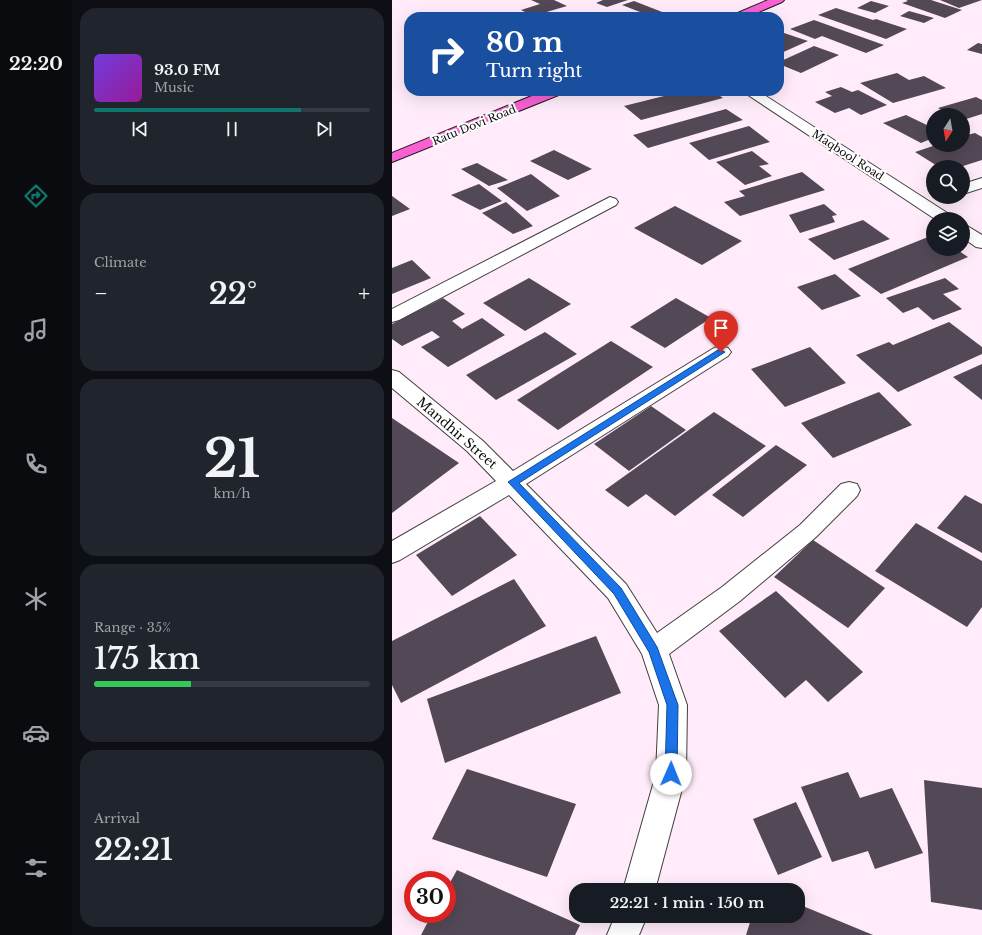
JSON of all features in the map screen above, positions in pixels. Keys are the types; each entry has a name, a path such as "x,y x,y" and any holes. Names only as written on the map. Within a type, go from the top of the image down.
{"main road":[{"path":"748,12 778,0"},
{"name":"Ratu Dovi Road","path":"392,158 544,96"}],"street":[{"name":"Maqbool Road","path":"758,96 936,212"},
{"path":"970,187 982,183"},
{"path":"922,202 926,201"},
{"path":"392,316 610,202"},
{"path":"970,235 982,243"},
{"path":"392,553 513,482 721,352"},
{"name":"Mandhir Street","path":"392,377 476,446 513,482 617,591 654,650 673,705 671,774 641,883"},
{"path":"654,650 731,594 808,531 849,490"},
{"path":"623,935 628,923"}],"building":[{"path":"531,0 554,0 567,6 547,12 525,12 521,10 540,4"},
{"path":"603,0 628,0 607,7 596,3"},
{"path":"906,0 931,0 962,10 945,18 902,3 908,1"},
{"path":"940,0 982,0 959,8"},
{"path":"634,1 662,12 640,12 622,5"},
{"path":"871,1 889,6 875,13 857,8"},
{"path":"836,8 907,29 886,39 818,15"},
{"path":"909,11 934,18 924,23 900,16"},
{"path":"814,20 884,45 866,53 822,36 815,39 790,29"},
{"path":"784,33 808,41 784,52"},
{"path":"978,43 982,44 982,54 967,50"},
{"path":"814,46 839,55 801,73 784,66 784,60"},
{"path":"897,73 909,80 924,76 946,88 893,103 860,83"},
{"path":"841,87 852,92 858,90 887,105 861,115 849,108 835,113 815,102 832,96 825,92"},
{"path":"664,96 720,96 723,98 641,120 624,106"},
{"path":"976,97 982,100 982,114 970,118 970,108 938,108"},
{"path":"726,109 743,120 648,148 633,135"},
{"path":"906,115 926,125 926,141 921,143 883,123"},
{"path":"749,126 770,142 709,160 689,143"},
{"path":"975,133 982,137 982,160 970,164 970,160 928,160 915,152 926,148 926,152 970,152 970,134"},
{"path":"554,150 592,169 568,180 530,161"},
{"path":"752,151 769,164 759,166 772,176 745,185 716,162"},
{"path":"477,163 508,180 489,186 461,169"},
{"path":"802,172 825,190 740,216 724,202 745,196 739,191"},
{"path":"531,174 560,196 527,211 497,188"},
{"path":"479,184 502,201 480,210 451,195"},
{"path":"392,196 410,209 392,216"},
{"path":"506,202 533,226 513,234 482,213"},
{"path":"824,204 837,215 832,216 835,222 800,233 789,215"},
{"path":"675,206 742,241 702,265 634,228"},
{"path":"863,220 890,239 834,260 808,239"},
{"path":"926,238 926,256 968,257 881,294 848,269"},
{"path":"412,260 431,278 392,294 392,268"},
{"path":"835,274 861,296 822,310 797,287"},
{"path":"529,278 571,304 525,331 483,303"},
{"path":"945,278 959,289 943,294 962,309 933,320 918,307 903,313 886,298"},
{"path":"443,298 465,314 452,321 462,329 482,318 505,335 448,367 421,347 440,337 432,331 402,346 392,339 392,324"},
{"path":"676,298 711,318 665,348 630,327"},
{"path":"949,322 982,347 982,354 898,392 856,355 889,342 893,345"},
{"path":"545,332 577,354 496,400 466,375"},
{"path":"611,341 653,367 558,430 517,400"},
{"path":"810,347 846,383 785,407 751,369"},
{"path":"982,364 982,400 953,377"},
{"path":"879,392 912,425 833,458 801,423"},
{"path":"651,406 686,430 629,471 594,444"},
{"path":"714,412 766,446 675,516 646,494 628,507 605,490"},
{"path":"392,418 459,463 392,513"},
{"path":"776,445 807,465 743,517 712,495"},
{"path":"965,495 982,504 982,553 937,528"},
{"path":"480,516 517,555 452,596 416,555"},
{"path":"916,523 982,561 982,607 967,627 875,571"},
{"path":"813,540 885,588 848,628 774,577"},
{"path":"514,579 546,626 401,703 392,685 392,641"},
{"path":"776,591 863,672 828,702 806,680 785,698 719,631"},
{"path":"596,636 621,693 445,763 427,699"},
{"path":"467,769 576,804 547,877 432,839"},
{"path":"848,772 860,798 892,788 923,853 875,869 868,851 832,862 801,787"},
{"path":"924,780 982,788 982,910 931,902"},
{"path":"796,802 822,857 778,875 753,819"},
{"path":"457,870 569,920 569,923 580,925 575,935 421,935 427,923 456,923"},
{"path":"805,907 873,935 746,935 750,923 805,923"}],"route":[{"path":"671,774 673,705 654,650 617,591 513,482 721,352"}]}
